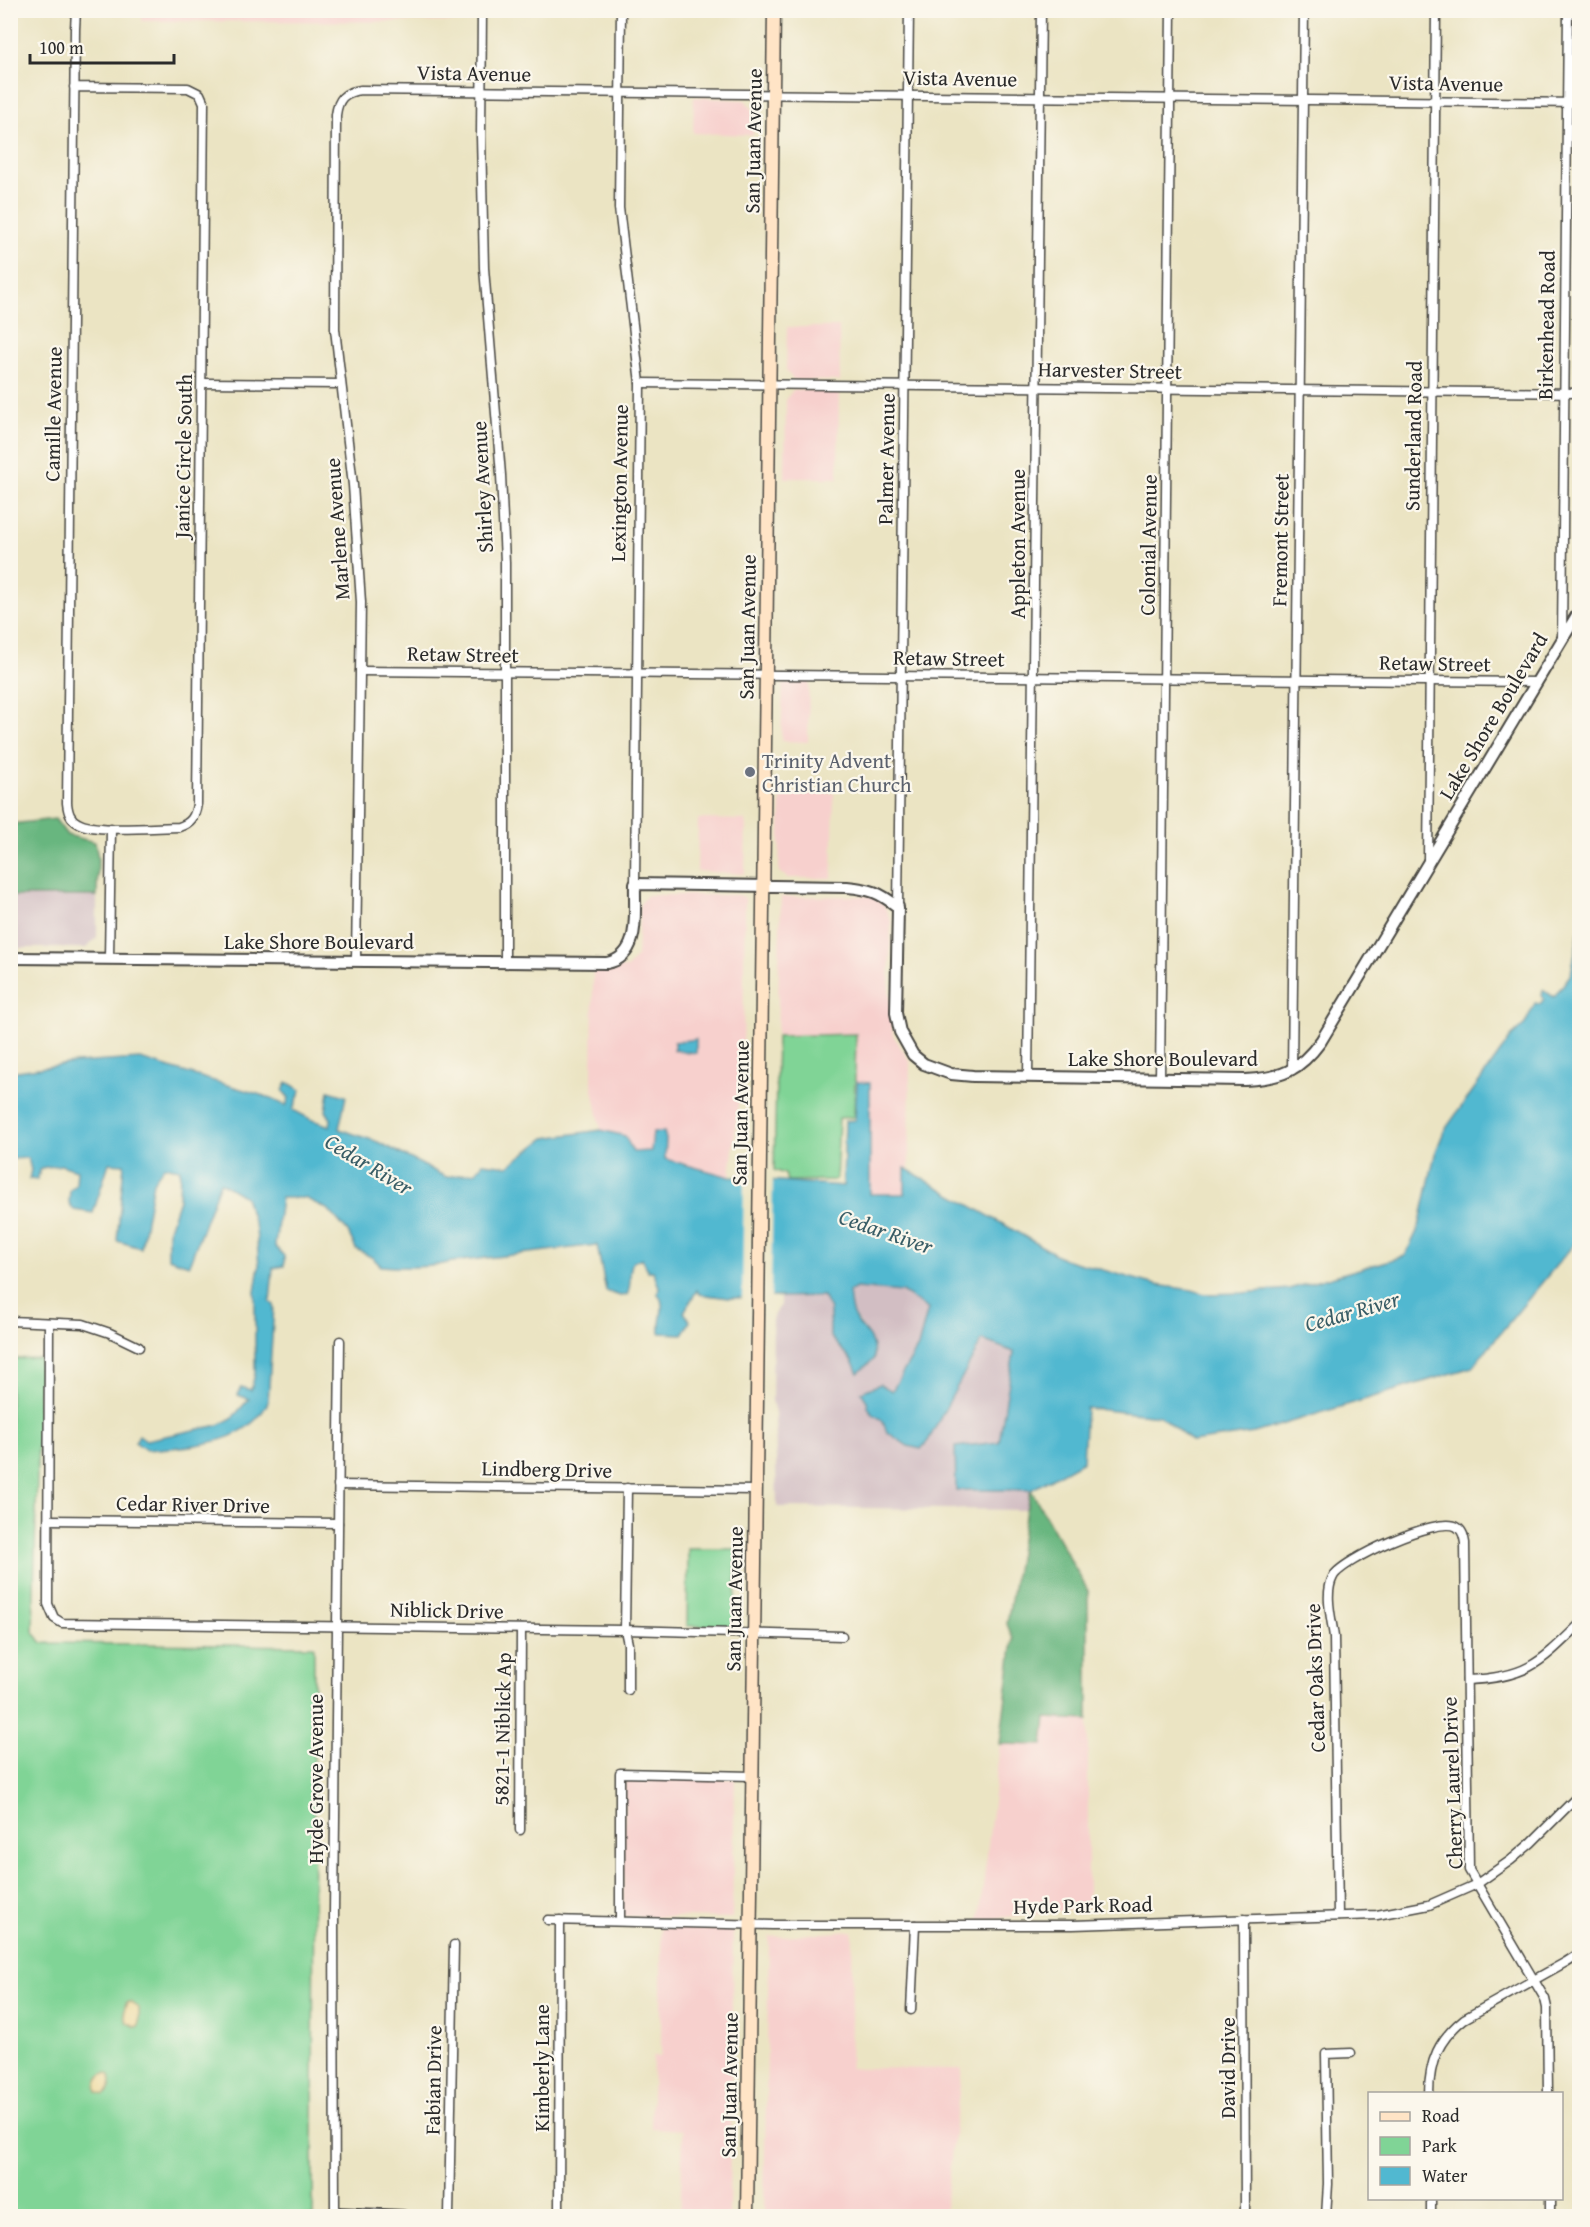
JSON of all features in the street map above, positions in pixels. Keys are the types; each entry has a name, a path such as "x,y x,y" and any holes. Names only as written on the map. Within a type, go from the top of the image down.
{"main road":[{"name":"San Juan Avenue","path":"747,2217 774,10"}],"street":[{"name":"Camille Avenue","path":"76,10 67,803 71,817 83,826 111,828"},
{"name":"Shirley Avenue","path":"482,10 484,268 504,530 505,962"},
{"name":"Lexington Avenue","path":"621,10 620,208 640,383 635,884 632,945 626,954"},
{"name":"Palmer Avenue","path":"898,907 909,10"},
{"name":"Appleton Avenue","path":"1029,1077 1041,10"},
{"name":"Colonial Avenue","path":"1160,1079 1171,10"},
{"name":"Fremont Street","path":"1292,1070 1304,10"},
{"name":"Sunderland Road","path":"1428,862 1436,10"},
{"name":"Birkenhead Road","path":"1562,640 1568,10"},
{"name":"Janice Circle South","path":"74,87 188,88 200,94 204,103 197,804 193,819 188,824 179,827 111,828"},
{"name":"Vista Avenue","path":"342,96 361,90 1580,103"},
{"name":"Marlene Avenue","path":"342,96 336,115 334,291 340,384 353,484 359,558 360,671 356,960"},
{"path":"201,383 340,384"},
{"name":"Harvester Street","path":"640,383 1580,393"},
{"name":"Lake Shore Boulevard","path":"898,907 896,1013 900,1032 914,1054 924,1064 951,1074 1029,1077 1259,1079 1274,1077 1292,1070 1311,1055 1321,1041 1580,610"},
{"name":"Retaw Street","path":"360,671 1536,682"},
{"path":"109,958 111,828"},
{"path":"635,884 847,887 872,890 885,896 898,907"},
{"name":"Lake Shore Boulevard","path":"10,958 607,963 626,954"},
{"path":"10,1321 83,1323 139,1347"},
{"path":"49,1323 49,1520"},
{"name":"Hyde Grove Avenue","path":"335,2215 336,1627 340,1341"},
{"name":"Lindberg Drive","path":"339,1485 755,1490"},
{"path":"627,1488 625,1630 628,1644 628,1690"},
{"name":"Cedar River Drive","path":"49,1520 338,1523"},
{"name":"Niblick Drive","path":"49,1520 48,1604 54,1618 62,1623 625,1630 842,1636"},
{"name":"Cedar Oaks Drive","path":"1338,1916 1334,1637 1329,1596 1333,1577 1344,1566 1413,1532 1446,1524 1457,1527"},
{"name":"Cherry Laurel Drive","path":"1457,1527 1463,1534 1465,1543 1469,1870 1545,1999 1548,2092"},
{"path":"1467,1680 1494,1679 1528,1668 1544,1658 1580,1624"},
{"name":"5821-1 Niblick Ap","path":"520,1830 521,1629"},
{"path":"620,1921 620,1773 752,1776"},
{"name":"Hyde Park Road","path":"548,1920 750,1924 1074,1925 1377,1915 1429,1905 1477,1884 1531,1843 1580,1794"},
{"name":"David Drive","path":"1244,1919 1245,2217"},
{"name":"Kimberly Lane","path":"559,2217 560,1920"},
{"path":"911,2010 915,1925"},
{"name":"Fabian Drive","path":"449,2217 454,1945"},
{"path":"1429,2092 1434,2055 1442,2040 1453,2028 1464,2019 1580,1953"},
{"path":"1326,2217 1328,2184 1326,2054 1351,2053"},
{"path":"1431,2200 1431,2217"},
{"path":"1550,2200 1550,2217"},
{"path":"335,2215 403,2217"}],"shaded area":[{"path":"143,10 472,10 472,22 142,21"},
{"path":"694,97 745,100 753,110 753,135 693,133"},
{"path":"787,327 839,327 840,381 793,380 786,370"},
{"path":"793,390 839,390 838,478 785,478 786,399"},
{"path":"798,679 809,679 808,742 781,741 783,685"},
{"path":"781,793 834,793 832,878 788,878 779,872"},
{"path":"698,819 746,820 745,872 743,874 697,871"},
{"path":"647,895 739,895 745,898 743,1058 730,1177 665,1159 666,1139 651,1151 633,1152 625,1136 601,1130 592,1084 593,970 627,968 637,956 640,904"},
{"path":"10,896 97,896 97,937 86,948 11,948"},
{"path":"872,896 884,905 891,921 889,989 893,1035 910,1062 909,1170 906,1169 905,1194 869,1194 870,1083 855,1082 856,1034 777,1036 781,897"},
{"path":"856,1288 902,1292 929,1309 918,1347 892,1391 867,1401 873,1414 882,1420 887,1432 921,1449 928,1441 982,1340 1014,1351 999,1442 956,1490 1031,1490 1026,1510 777,1507 775,1414 772,1401 773,1316 780,1305 780,1297 784,1295 823,1296 830,1310 830,1336 852,1361 871,1339 852,1313 849,1292"},
{"path":"1045,1718 1088,1720 1088,1908 979,1920 1000,1744 1043,1745"},
{"path":"625,1778 735,1779 732,1918 623,1916"},
{"path":"661,1927 733,1931 729,2216 680,2216 683,2130 651,2128 653,2057 661,2056"},
{"path":"853,1931 850,2068 962,2069 944,2216 770,2216 764,2211 769,1937"}],"green space":[{"path":"55,819 67,835 95,842 98,858 97,896 11,896 11,824"},
{"path":"856,1034 854,1117 839,1118 836,1180 787,1181 785,1174 774,1170 777,1036"},
{"path":"40,1358 33,1631 42,1643 314,1646 313,2216 11,2216 10,1359"},
{"path":"1031,1490 1088,1591 1088,1720 1046,1718 1043,1745 1000,1744 1013,1639 1007,1624"},
{"path":"688,1549 737,1549 735,1622 729,1626 687,1626"}],"sand":[{"path":"127,2002 139,2008 139,2025 136,2027 127,2022 124,2009"},
{"path":"102,2074 110,2075 111,2083 110,2089 104,2095 97,2092 96,2087"}],"water":[{"name":"Cedar River","path":"1579,931 1579,1238 1472,1367 1254,1433 1192,1442 1160,1416 1086,1408 1083,1461 1031,1490 956,1490 955,1447 999,1442 1014,1352 982,1340 928,1441 921,1449 908,1446 887,1432 882,1420 868,1407 861,1392 880,1384 892,1391 918,1347 928,1309 902,1292 856,1288 849,1292 852,1312 869,1337 874,1350 874,1359 858,1373 852,1361 830,1336 830,1310 823,1296 729,1298 699,1294 697,1290 684,1312 690,1321 683,1334 660,1333 662,1303 658,1294 659,1287 653,1271 648,1271 642,1258 633,1262 630,1270 629,1291 627,1295 620,1296 606,1291 597,1245 425,1266 381,1266 373,1258 356,1249 348,1232 329,1210 305,1198 281,1198 275,1246 284,1256 284,1266 273,1268 270,1302 274,1305 268,1402 258,1417 246,1428 231,1436 198,1445 146,1450 135,1442 139,1435 146,1440 219,1425 232,1418 249,1399 238,1395 241,1387 251,1390 255,1374 255,1292 259,1266 256,1229 245,1197 220,1182 189,1265 168,1258 168,1232 179,1199 180,1169 164,1166 153,1182 141,1248 117,1241 124,1164 109,1163 93,1213 74,1210 69,1203 70,1190 76,1185 77,1170 61,1165 41,1168 37,1180 29,1179 31,1170 28,1158 11,1159 10,1072 75,1063 140,1059 271,1098 286,1106 289,1098 283,1091 287,1082 301,1090 293,1110 330,1126 331,1119 326,1111 329,1091 346,1096 339,1129 378,1142 446,1177 476,1172 483,1163 508,1166 545,1138 601,1130 625,1136 633,1152 651,1151 653,1132 664,1132 665,1159 730,1177 843,1186 845,1121 855,1120 857,1082 870,1083 870,1194 905,1194 905,1168 1064,1259 1156,1285 1205,1294 1289,1289 1405,1256 1419,1227 1435,1154 1444,1131 1511,1037 1525,1024 1535,1003 1540,1004 1544,999 1543,990 1554,997 1571,974"},
{"path":"696,1039 696,1053 674,1050 674,1042"}],"pier":[{"path":"744,1175 773,1177 771,1301 742,1301"}],"place":[{"name":"Trinity Advent Christian Church","path":"750,772"}]}
